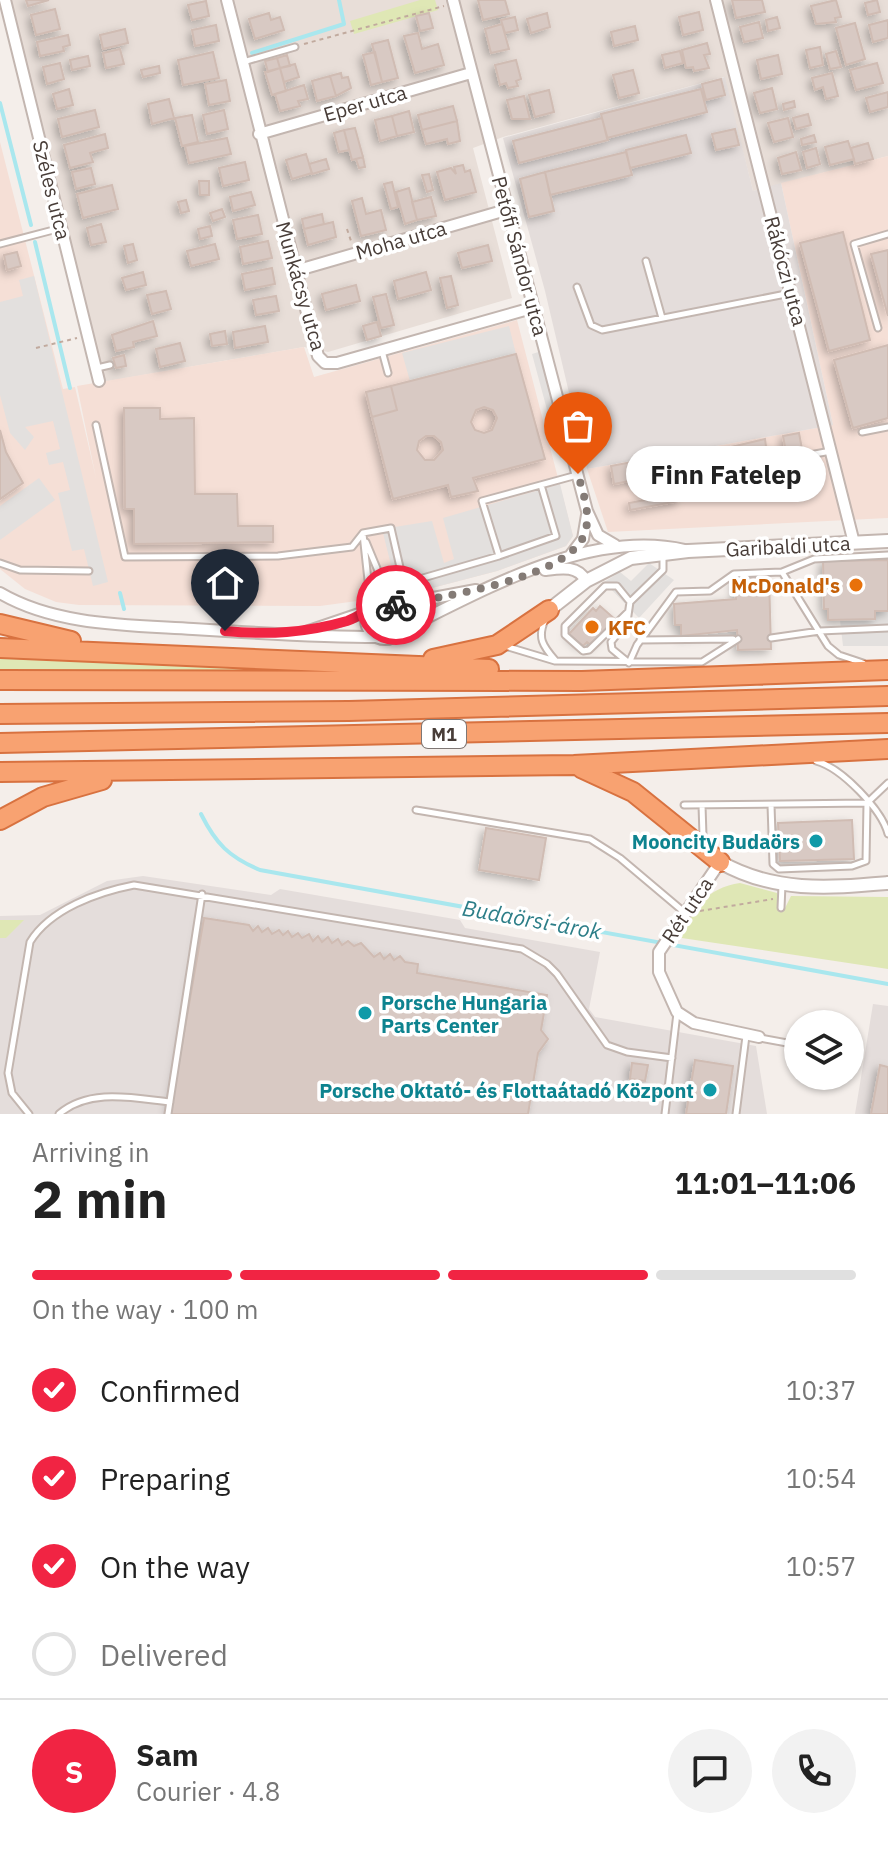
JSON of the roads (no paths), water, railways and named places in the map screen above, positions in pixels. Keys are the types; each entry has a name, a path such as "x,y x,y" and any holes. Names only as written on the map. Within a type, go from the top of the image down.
{"highway":[{"path":"371,663 449,657 497,645 549,610"},
{"path":"0,624 128,652"},
{"path":"0,648 675,676"},
{"path":"0,680 582,681 888,670"},
{"name":"M1","path":"0,714 349,711 888,696"},
{"name":"M1","path":"0,743 888,723"},
{"path":"0,772 574,765 888,749"},
{"path":"574,765 633,792 720,862"},
{"path":"0,820 70,787 169,772"}],"street":[{"name":"Széles utca","path":"5,0 99,381"},
{"name":"Munkácsy utca","path":"227,0 318,356 325,363 337,363 532,308"},
{"name":"Rákóczi utca","path":"716,0 854,543"},
{"name":"Petőfi Sándor utca","path":"453,2 587,511 598,535 615,545"},
{"name":"Eper utca","path":"259,134 471,73"},
{"name":"Moha utca","path":"295,271 506,210"},
{"path":"570,556 583,539 587,511"},
{"name":"Garibaldi utca","path":"549,610 586,581 631,558 688,551 888,541"},
{"name":"Garibaldi utca","path":"400,631 505,582 570,556 615,545 667,546 688,551"},
{"name":"Garibaldi utca","path":"535,570 571,569 584,575 586,581"},
{"name":"Garibaldi utca","path":"393,603 505,582"},
{"path":"0,593 36,608 78,618 297,634 393,637 400,631 404,617 393,603 382,601 370,610 297,634"},
{"path":"370,610 368,627 378,637"},
{"path":"720,862 782,891 888,883"},
{"name":"Rét utca","path":"677,1012 659,972 659,952 720,862"},
{"path":"677,1012 694,1023 759,1037"}],"lane":[{"path":"242,62 295,47"},
{"path":"0,244 61,228"},
{"path":"878,328 854,244 888,234"},
{"path":"646,261 662,318"},
{"path":"577,287 595,329 792,292"},
{"path":"382,351 388,373"},
{"path":"96,369 110,365"},
{"path":"96,425 125,557 278,556 352,547 363,533 391,528 402,576 409,580 499,556 556,536 541,485"},
{"path":"862,432 888,427"},
{"path":"739,468 832,450"},
{"path":"499,556 482,501 578,474"},
{"path":"363,533 393,603"},
{"path":"363,533 370,610"},
{"path":"629,663 612,649 611,642 627,622 630,602 663,570 663,553"},
{"path":"629,663 640,640 676,592 710,591 734,574 782,572 814,559 888,555"},
{"path":"0,563 20,570 89,571"},
{"path":"782,572 828,646 839,655 888,670"},
{"path":"628,612 589,650 583,651 565,635 565,626 605,586 617,586 630,602"},
{"path":"549,610 540,632 541,641 555,661"},
{"path":"771,638 820,631 888,628"},
{"path":"497,645 555,661 702,662 738,639 640,640"},
{"path":"775,756 829,765 884,818 888,834"},
{"path":"684,805 867,803 888,783"},
{"path":"771,805 773,864 779,869 852,866 866,861 867,803"},
{"path":"702,805 703,836 720,862"},
{"path":"416,810 590,839 620,858 684,912"},
{"path":"29,1114 12,1093 8,1073 27,953 37,931 63,912 116,888 152,885 522,949 547,964 607,1045 627,1052 672,1058"},
{"path":"781,908 782,891"},
{"path":"168,1114 202,894"},
{"path":"665,1114 677,1012"},
{"path":"736,1114 746,1035"},
{"path":"759,1037 784,1042"},
{"path":"59,1114 80,1100 96,1098 170,1102"}],"waterway":[{"path":"252,53 344,24 339,0"},
{"path":"0,103 31,225"},
{"path":"35,242 70,388"},
{"path":"120,593 124,609"},
{"name":"Budaörsi-árok","path":"201,814 224,848 260,870 888,984"}],"place":[{"name":"Finn Fatelep","path":"578,474"},
{"name":"McDonald's","path":"856,585"},
{"name":"KFC","path":"592,627"},
{"name":"Mooncity Budaörs","path":"816,841"},
{"name":"Porsche Hungaria Parts Center","path":"365,1013"},
{"name":"Porsche Oktató- és Flottaátadó Központ","path":"710,1090"}]}
